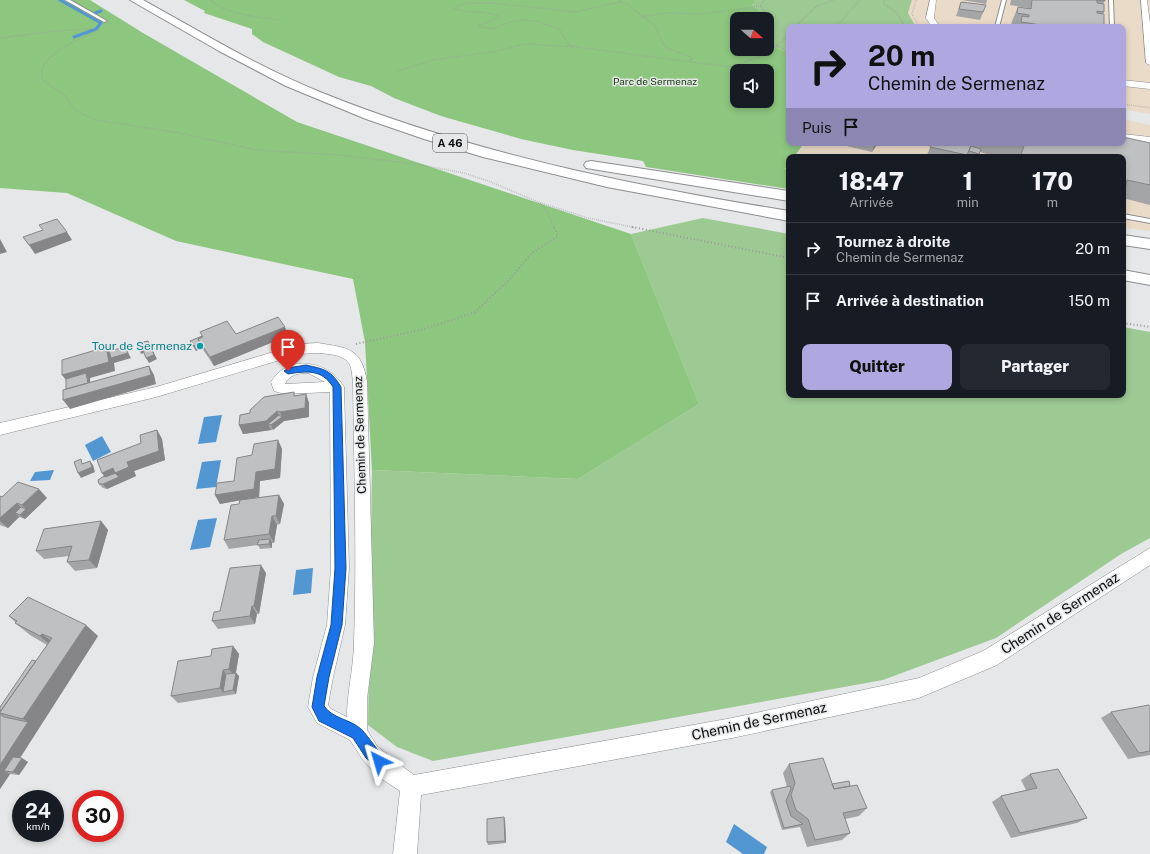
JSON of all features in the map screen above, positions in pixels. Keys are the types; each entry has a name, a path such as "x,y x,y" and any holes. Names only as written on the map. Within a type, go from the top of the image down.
{"highway":[{"name":"A 46","path":"135,0 219,47 280,78 318,96 391,124 467,148 530,165 650,192 786,215"},
{"name":"A 46","path":"414,117 480,138 590,165 690,186 786,202"},
{"path":"590,165 786,196"},
{"path":"1126,240 1150,244"},
{"path":"1126,251 1150,255"},
{"path":"1126,265 1150,269"},
{"path":"1126,276 1150,280"}],"street":[{"path":"933,0 930,18 934,24"},
{"path":"1144,0 1150,62"},
{"path":"1126,83 1150,86"},
{"path":"1126,137 1150,140"},
{"name":"Chemin de Sermenaz","path":"0,429 156,392 300,350 318,348 339,351 352,358 357,364 360,381 363,507 364,643 357,699 357,733"},
{"name":"Chemin de Sermenaz","path":"337,387 340,568 336,625 323,677 318,707 324,716 357,733 370,753 387,769 411,786 732,728 919,688 990,658 1150,556"},
{"path":"405,854 411,786"}],"lane":[{"path":"67,0 105,21"},
{"path":"998,24 1004,0"},
{"path":"1111,0 1112,24"},
{"path":"1126,217 1150,221"}],"path":[{"path":"210,0 215,5 247,15 280,20"},
{"path":"761,6 764,0"},
{"path":"799,24 817,6 834,0"},
{"path":"838,24 840,20 855,8 860,0"},
{"path":"884,0 884,4 897,13 903,24"},
{"path":"916,0 912,14 917,24"},
{"path":"577,47 569,45 559,29 536,21 524,20 510,22 488,29 478,26 498,18 498,16 489,12 466,12 454,8 456,6 469,3 492,3 576,12 620,1 627,4 655,26 662,42 667,48 691,57 692,60 687,62"},
{"path":"642,17 666,13 701,14 761,6"},
{"path":"761,6 765,12"},
{"path":"105,21 105,26 57,51 45,63 41,74 42,79 65,96 76,111 96,120 174,132 257,150 339,155 416,164 471,176 538,202 588,218 786,257"},
{"path":"0,38 56,31 96,29"},
{"path":"398,71 433,60 497,51 526,44 577,47 730,67 748,62 778,46 786,39"},
{"path":"774,44 786,51"},
{"path":"1126,104 1150,108"},
{"path":"339,351 345,346 424,329 475,312 509,280 532,253 558,236 547,211 538,202"},
{"path":"1126,323 1150,327"}],"shaded area":[{"path":"912,0 1150,0 1150,114 1127,110 1126,24 914,24 908,13"},
{"path":"1126,120 1150,125 1150,231 1126,228 1126,154 796,154 802,146 1126,146"}],"green space":[{"path":"0,0 90,0 143,33 297,122 631,234 699,404 578,479 372,470 365,342 353,279 176,241 67,193 0,188"},
{"name":"Parc de Sermenaz","path":"184,0 756,0 752,5 762,12 730,12 730,56 774,56 774,47 786,52 786,146 802,146 796,154 786,154 786,189 646,167 643,161 573,150 521,139 441,116 394,98 371,86 339,77 263,42 252,34 252,29 204,13 205,11"},
{"path":"756,0 912,0 908,13 914,24 786,24 786,52 774,47 774,12 762,12 752,5"},
{"path":"703,218 786,233 786,398 1126,398 1126,328 1150,332 1150,538 1121,554 996,638 883,680 433,761 397,747 368,725 372,470 578,479 699,404 631,234"}],"water":[{"path":"222,415 216,442 198,444 204,417"},
{"path":"102,436 111,452 93,461 85,445"},
{"path":"221,460 216,487 196,489 202,462"},
{"path":"54,470 50,480 30,481 35,472"},
{"path":"217,518 210,547 190,550 198,520"},
{"path":"313,568 311,593 293,595 296,570"},
{"path":"734,824 767,847 764,854 743,854 726,842"}],"building":[{"path":"1032,0 1097,0 1097,3 1104,4 1104,12 1097,11 1097,13 1104,14 1104,24 1035,24 1021,22 1022,16 1029,17 1029,15 1017,13 1018,7 1031,9"},
{"path":"961,2 986,5 983,12 959,9"},
{"path":"1126,138 1150,143 1150,185 1127,180 1126,184 1126,154 1021,154 1024,146 1126,146"},
{"path":"930,146 971,146 967,154"},
{"path":"971,146 981,149 979,154 969,151"},
{"path":"57,219 67,232 29,245 23,237 43,230 39,225"},
{"path":"278,317 285,327 210,357 198,339 203,337 200,332 227,321 236,334"},
{"path":"202,336 198,339 200,344 193,346 190,341"},
{"path":"148,341 154,355 146,358 142,348 139,349 137,345"},
{"path":"106,347 109,362 62,375 62,360"},
{"path":"125,347 128,353 111,358 109,351"},
{"path":"149,366 151,375 63,400 63,390"},
{"path":"86,373 88,383 66,389 66,379"},
{"path":"294,392 294,396 306,394 305,408 280,412 277,411 266,421 239,425 240,415 250,413 250,410 264,397"},
{"path":"279,415 282,417 271,425 268,424"},
{"path":"157,430 159,451 127,462 129,467 115,473 113,468 102,473 97,460 141,443 140,435"},
{"path":"278,440 275,469 256,472 254,489 215,495 217,483 234,481 237,458 252,455 254,444"},
{"path":"81,459 82,464 90,461 92,467 78,473 74,462"},
{"path":"115,473 119,477 103,484 99,484 98,480 104,476 105,477"},
{"path":"18,482 39,489 22,505 17,503 0,518 0,496 2,497"},
{"path":"279,495 276,516 272,516 269,534 224,540 231,505 239,504 240,500"},
{"path":"21,507 26,509 20,515 15,513"},
{"path":"101,521 89,560 67,562 72,546 36,551 44,529"},
{"path":"270,539 269,544 257,545 259,540"},
{"path":"261,565 254,606 252,606 250,616 212,621 214,612 220,611 230,568"},
{"path":"28,597 86,625 23,719 0,712 52,638 42,634 40,636 15,623 17,621 9,616"},
{"path":"233,646 229,669 223,670 220,688 171,696 178,661 211,656 212,649"},
{"path":"32,660 36,661 0,712 0,707"},
{"path":"236,673 233,690 223,692 226,674"},
{"path":"1149,705 1150,751 1139,753 1111,712"},
{"path":"0,714 4,717 28,722 0,765"},
{"path":"13,757 22,758 13,772 4,771"},
{"path":"823,758 834,789 857,785 867,808 843,813 850,833 815,840 808,819 796,810 791,795 795,783 789,764"},
{"path":"1058,769 1087,818 1020,833 1001,796 1037,788 1030,774"},
{"path":"849,781 850,786 834,789 832,784"},
{"path":"790,786 791,789 786,801 791,816 803,824 784,828 772,790"},
{"path":"504,817 505,841 487,842 487,819"}],"waterway":[{"path":"60,0 101,23 96,29 74,37"},
{"path":"95,13 101,11"}],"place":[{"name":"Tour de Sermenaz","path":"200,346"}],"route":[{"path":"288,371 298,368 314,369 331,377 337,387 340,568 336,625 323,677 318,707 324,716 357,733 370,753 379,761"}]}
